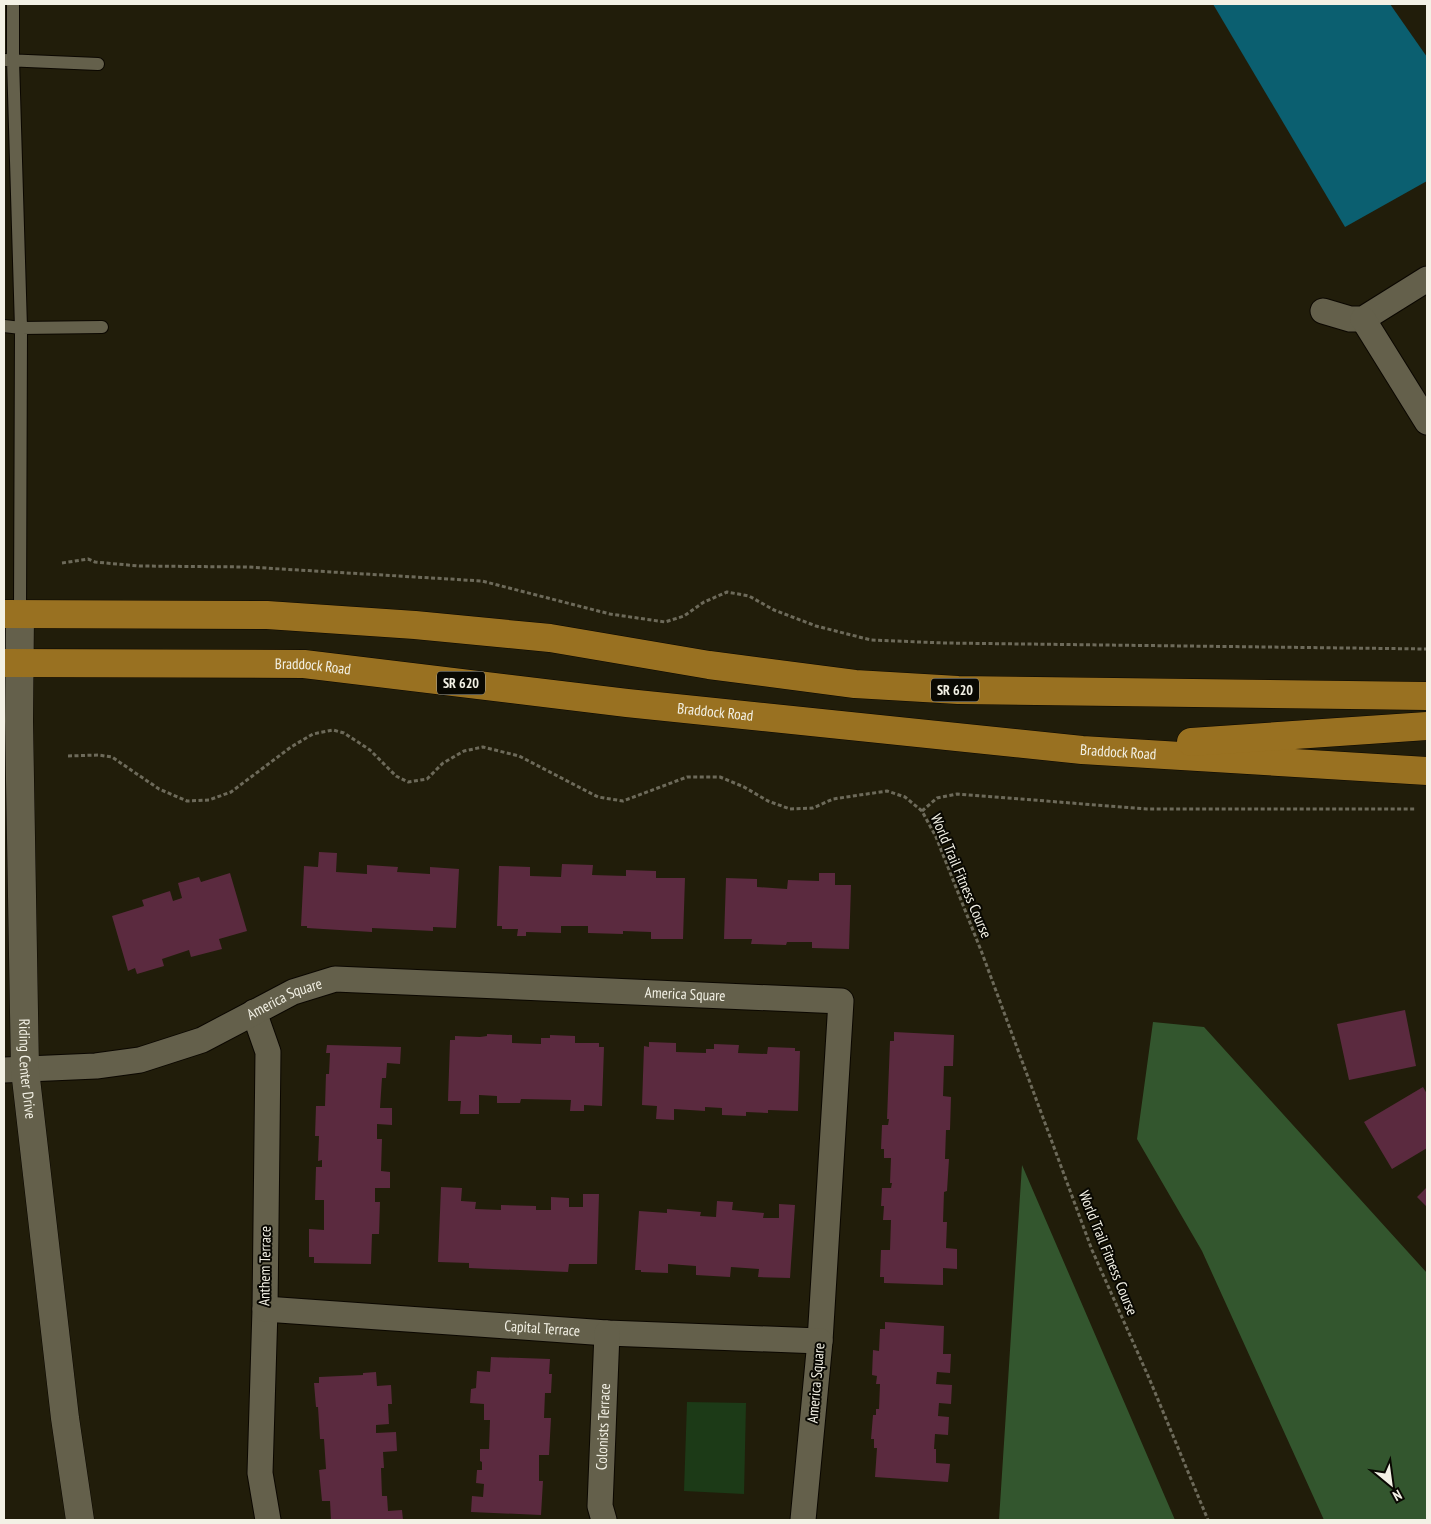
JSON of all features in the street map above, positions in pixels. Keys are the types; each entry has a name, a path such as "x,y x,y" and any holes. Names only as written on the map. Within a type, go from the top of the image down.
{"main road":[{"name":"SR 620","path":"12,614 267,615 415,624 550,638 709,665 855,684 958,690 1427,696"},
{"name":"Braddock Road","path":"12,663 304,664 637,704 1082,750 1427,772"},
{"path":"1082,750 1427,726"}],"street":[{"path":"1323,311 1350,319 1363,319 1427,279"},
{"path":"1363,319 1427,422"},
{"name":"Riding Center Drive","path":"12,614 14,1070 80,1520"},
{"name":"America Square","path":"14,1070 96,1066 140,1060 202,1040 293,992 335,979 841,1001 820,1342 803,1520"},
{"name":"Anthem Terrace","path":"254,1012 268,1052 265,1309 260,1473 268,1520"},
{"name":"Capital Terrace","path":"265,1309 607,1333 820,1342"},
{"name":"Colonists Terrace","path":"604,1520 600,1506 607,1333"}],"lane":[{"path":"12,614 21,328 8,60 13,4"},
{"path":"8,60 98,64"},
{"path":"4,326 21,328 102,327"}],"path":[{"path":"62,563 88,559 95,562 139,566 248,567 482,581 610,614 665,622 684,616 704,602 727,592 749,596 774,610 871,640 944,643 1427,648"},
{"name":"World Trail Fitness Course","path":"68,756 91,754 112,757 159,789 187,801 209,800 231,792 290,747 313,734 333,730 344,732 370,750 396,776 408,782 427,779 443,763 464,751 483,747 519,756 598,797 623,801 687,777 720,777 744,787 768,801 790,809 813,808 833,799 887,791 905,797 922,811 936,836 982,953 1092,1250 1149,1378 1208,1520"},
{"path":"922,811 937,798 957,794 1147,810 1416,808"}],"green space":[{"path":"1153,1022 1204,1027 1427,1273 1427,1520 1324,1520 1202,1251 1137,1139"},
{"path":"1022,1165 1175,1520 999,1520"},
{"path":"687,1402 746,1403 744,1494 684,1491"}],"water":[{"path":"1213,4 1390,4 1427,57 1427,181 1345,227"}],"building":[{"path":"319,852 337,853 336,872 367,874 367,865 398,867 397,872 430,874 430,867 459,869 456,928 433,927 433,931 372,928 372,932 301,926 304,866 318,867"},
{"path":"562,864 593,865 592,875 626,876 626,870 656,871 656,878 685,878 683,939 651,939 651,932 623,931 623,934 588,933 588,926 561,926 561,933 526,932 526,936 517,936 518,929 502,929 502,926 497,926 499,866 530,867 530,876 561,877"},
{"path":"230,873 247,931 219,939 222,949 191,957 189,950 162,959 164,966 137,974 135,968 128,971 112,916 144,906 142,900 170,891 173,901 182,898 178,883 199,877 201,882"},
{"path":"819,873 835,873 835,885 851,885 849,949 812,948 812,942 787,942 786,945 751,944 752,939 724,939 726,878 757,879 757,887 787,889 788,880 819,881"},
{"path":"1405,1010 1416,1066 1349,1080 1337,1024"},
{"path":"894,1032 954,1035 953,1066 944,1066 943,1096 951,1097 950,1130 946,1130 945,1159 949,1159 947,1191 944,1192 943,1222 947,1222 946,1248 957,1249 957,1269 943,1268 943,1285 884,1283 884,1277 880,1277 881,1250 890,1250 891,1220 883,1220 884,1206 881,1206 882,1188 891,1188 891,1158 884,1158 884,1149 881,1149 882,1125 888,1125 889,1119 887,1119 890,1041 894,1041"},
{"path":"487,1034 512,1035 512,1043 541,1044 541,1038 550,1038 550,1035 575,1036 575,1043 599,1043 599,1047 604,1047 602,1106 584,1105 584,1111 570,1111 571,1100 521,1099 520,1103 497,1103 497,1096 479,1095 479,1114 460,1114 461,1101 448,1101 450,1040 455,1040 455,1036 480,1037 487,1036"},
{"path":"649,1042 676,1043 676,1052 706,1053 706,1049 714,1049 714,1044 739,1045 738,1053 767,1054 768,1047 795,1048 795,1051 800,1051 798,1111 768,1110 768,1113 746,1112 746,1116 722,1115 722,1108 705,1107 705,1111 674,1109 674,1120 656,1119 657,1106 642,1105 644,1046 649,1047"},
{"path":"327,1045 401,1047 400,1064 387,1063 386,1078 382,1078 380,1108 392,1108 392,1125 377,1124 377,1139 382,1139 381,1171 390,1172 390,1188 375,1188 375,1202 380,1202 379,1234 372,1234 371,1264 314,1263 314,1257 309,1257 309,1229 324,1230 324,1200 315,1200 316,1167 322,1167 322,1160 318,1161 319,1136 315,1136 316,1106 325,1106 326,1074 329,1074 330,1053 326,1053"},
{"path":"1423,1087 1427,1094 1427,1148 1392,1169 1364,1122"},
{"path":"441,1187 462,1188 461,1201 476,1202 475,1209 501,1210 501,1205 536,1206 536,1210 551,1210 551,1197 569,1198 569,1207 583,1207 583,1194 599,1194 597,1264 569,1264 568,1272 469,1268 469,1263 438,1262"},
{"path":"1427,1187 1427,1207 1417,1197"},
{"path":"717,1201 733,1202 732,1210 764,1213 763,1218 779,1218 779,1204 795,1205 790,1278 758,1277 759,1269 731,1267 730,1277 696,1275 696,1266 668,1264 668,1273 635,1270 639,1211 667,1213 667,1209 701,1212 700,1216 716,1217"},
{"path":"885,1322 944,1326 943,1354 951,1354 950,1373 937,1372 936,1384 952,1385 951,1404 939,1403 938,1416 949,1417 948,1435 935,1434 934,1449 936,1449 936,1463 950,1464 948,1482 875,1477 877,1448 874,1448 874,1439 871,1439 873,1415 876,1415 876,1409 879,1409 880,1384 876,1384 877,1376 872,1375 873,1350 879,1351 880,1329 885,1329"},
{"path":"491,1357 550,1359 549,1374 552,1374 551,1393 545,1393 544,1418 551,1418 549,1455 539,1455 539,1481 543,1481 541,1515 471,1512 472,1496 483,1497 484,1484 476,1483 477,1470 482,1470 480,1449 489,1449 490,1420 484,1420 484,1404 470,1403 471,1389 476,1388 477,1371 490,1372"},
{"path":"376,1372 377,1386 391,1385 392,1404 388,1404 389,1424 376,1425 376,1433 396,1432 397,1451 383,1452 384,1468 381,1468 382,1496 387,1496 388,1511 402,1510 403,1520 331,1520 330,1501 322,1501 319,1470 326,1469 324,1439 320,1439 314,1383 319,1383 319,1377 363,1375 363,1373"}]}
